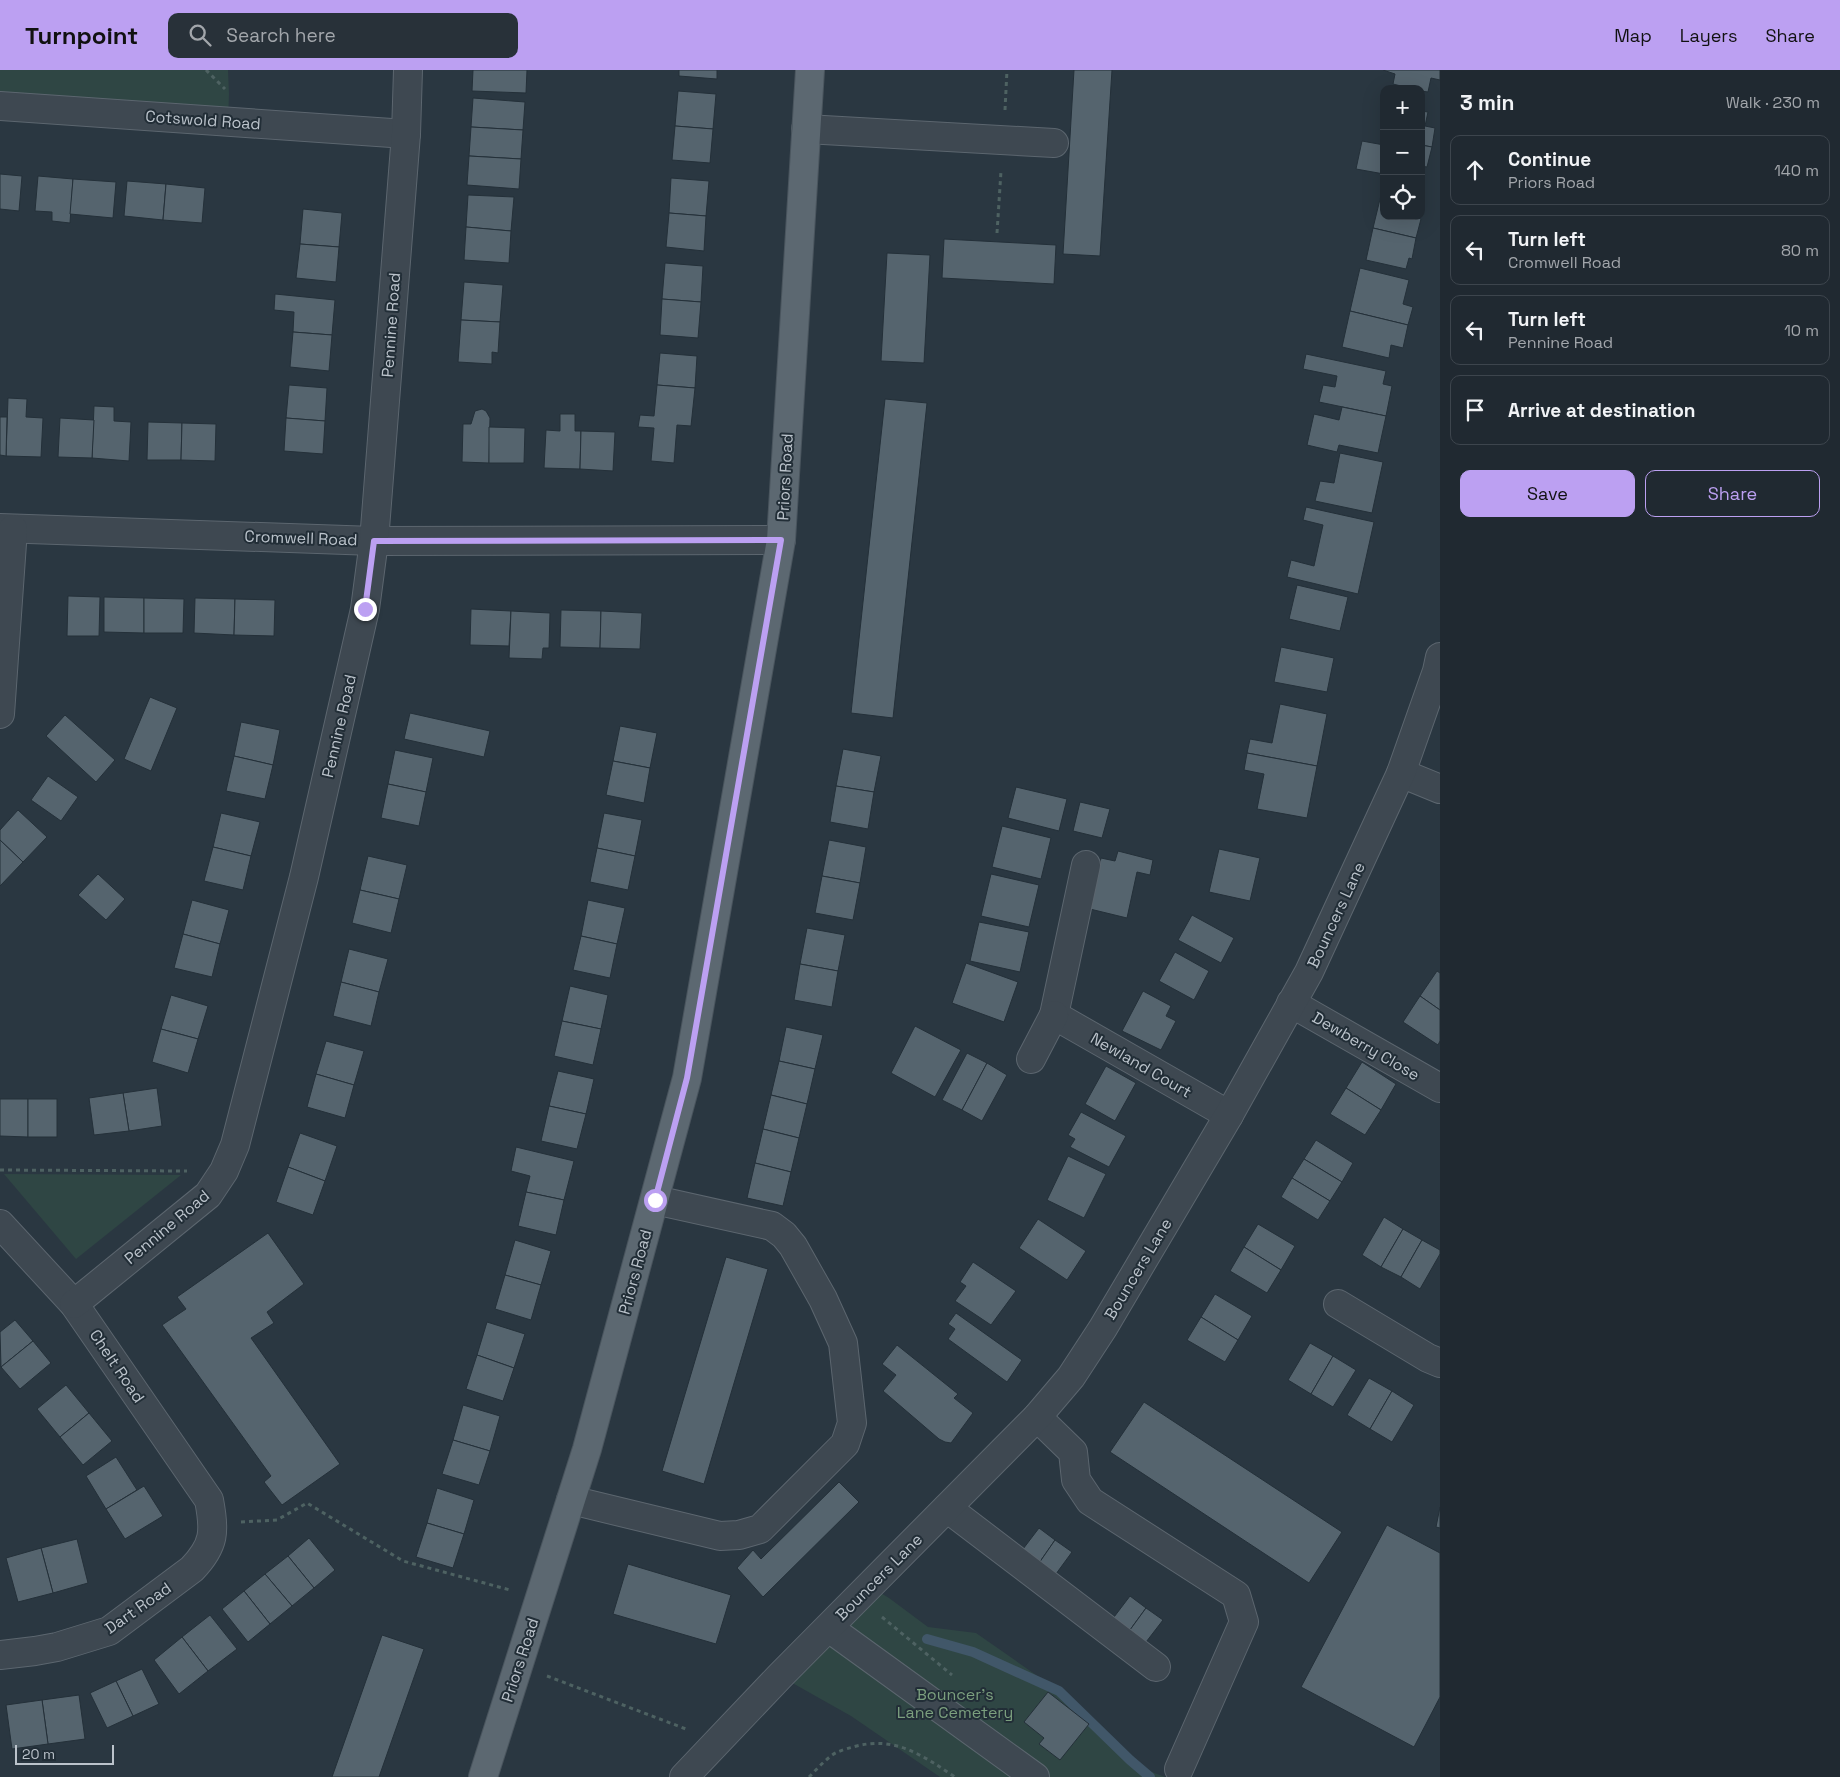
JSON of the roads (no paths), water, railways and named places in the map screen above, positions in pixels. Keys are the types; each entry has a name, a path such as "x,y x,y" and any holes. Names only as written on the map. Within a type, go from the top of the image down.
{"main road":[{"name":"Priors Road","path":"484,1776 587,1449 687,1078 781,540 810,70"}],"street":[{"name":"Pennine Road","path":"74,1304 208,1195 224,1171 235,1145 304,877 365,609 374,541 406,134 408,70"},
{"name":"Cotswold Road","path":"0,106 406,134"},
{"path":"806,129 1054,142"},
{"path":"0,714 7,529"},
{"name":"Cromwell Road","path":"7,529 374,541 781,540"},
{"name":"Bouncers Lane","path":"689,1775 780,1676 1037,1417 1071,1377 1103,1328 1229,1115 1309,972 1401,773 1438,672 1440,657"},
{"path":"1401,773 1440,789"},
{"path":"1031,1059 1054,1015 1086,865"},
{"name":"Dewberry Close","path":"1292,1003 1440,1088"},
{"name":"Newland Court","path":"1054,1015 1229,1115"},
{"path":"571,1500 720,1536 739,1535 760,1529 845,1444 852,1423 843,1343 814,1284 793,1246 784,1235 772,1226 655,1200"},
{"name":"Chelt Road","path":"0,1224 74,1304 209,1500 214,1523"},
{"path":"1338,1304 1428,1358 1440,1362"},
{"path":"1037,1417 1073,1452 1076,1480 1090,1501 1236,1595 1244,1622 1179,1769"},
{"path":"947,1508 1156,1667"},
{"name":"Dart Road","path":"0,1655 50,1648 84,1640 109,1631 192,1569 202,1559 213,1535 214,1523"},
{"path":"829,1628 1035,1777"}],"waterway":[{"path":"927,1639 973,1652 1059,1691 1150,1777"}],"park label":[{"name":"Bouncer's Lane Cemetery","path":"955,1703"}]}
